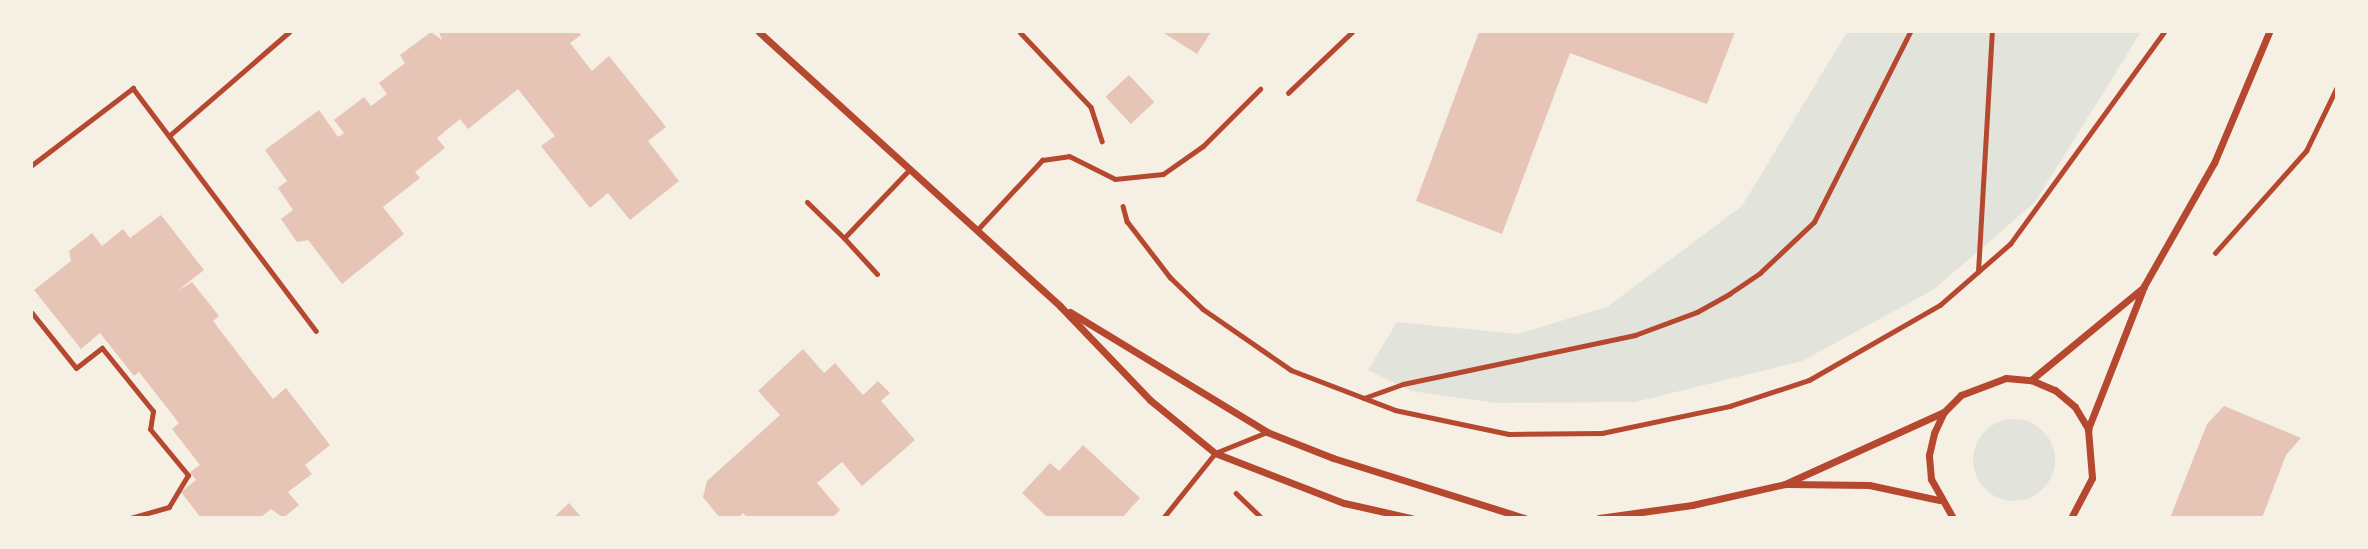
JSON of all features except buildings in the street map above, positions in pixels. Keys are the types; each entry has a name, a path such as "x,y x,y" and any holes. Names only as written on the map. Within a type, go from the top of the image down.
{"street":[{"path":"759,32 1060,306 1126,377 1215,453 1343,503 1411,517"},
{"path":"2088,429 2144,286 2214,163 2269,32"},
{"path":"2031,380 2144,286"},
{"path":"1060,306 1267,432 1332,458 1525,517"},
{"path":"1599,517 1692,505 1785,484 1944,412 1961,395 1983,383 2006,378 2031,380 2055,390 2075,407 2088,429 2092,478 2078,514 2071,517"},
{"path":"1944,412 1929,455 1940,500 1953,517"},
{"path":"1785,484 1869,485 1940,500"}],"lane":[{"path":"977,230 1042,160 1069,156 1115,179 1163,174 1203,146 1261,89"},
{"path":"844,238 910,169"},
{"path":"807,202 877,274"},
{"path":"32,313 76,368 102,348 153,411 150,429 188,475 169,507 130,517"},
{"path":"1163,517 1215,453 1267,432"}],"path":[{"path":"169,136 289,32"},
{"path":"1020,32 1091,107"},
{"path":"1364,398 1403,384 1635,335 1697,312 1729,294 1779,257 1814,222 1910,32"},
{"path":"1978,272 1992,32"},
{"path":"1127,221 1170,277 1243,340 1291,370 1395,410 1509,434 1602,433 1730,406 1809,380 1894,335 1940,305 2010,244 2164,32"},
{"path":"32,165 133,88 316,331"},
{"path":"2215,253 2306,151 2336,89"},
{"path":"1233,491 1262,517"}],"shaded area":[{"path":"1847,32 2141,32 2035,202 1933,290 1802,361 1635,402 1496,403 1411,391 1368,370 1397,322 1517,334 1607,307 1742,206"},
{"path":"2006,419 2022,419 2037,426 2048,437 2055,452 2052,476 2043,489 2022,501 2006,501 1991,494 1980,483 1973,468 1973,452 1980,437 1991,426"}]}
